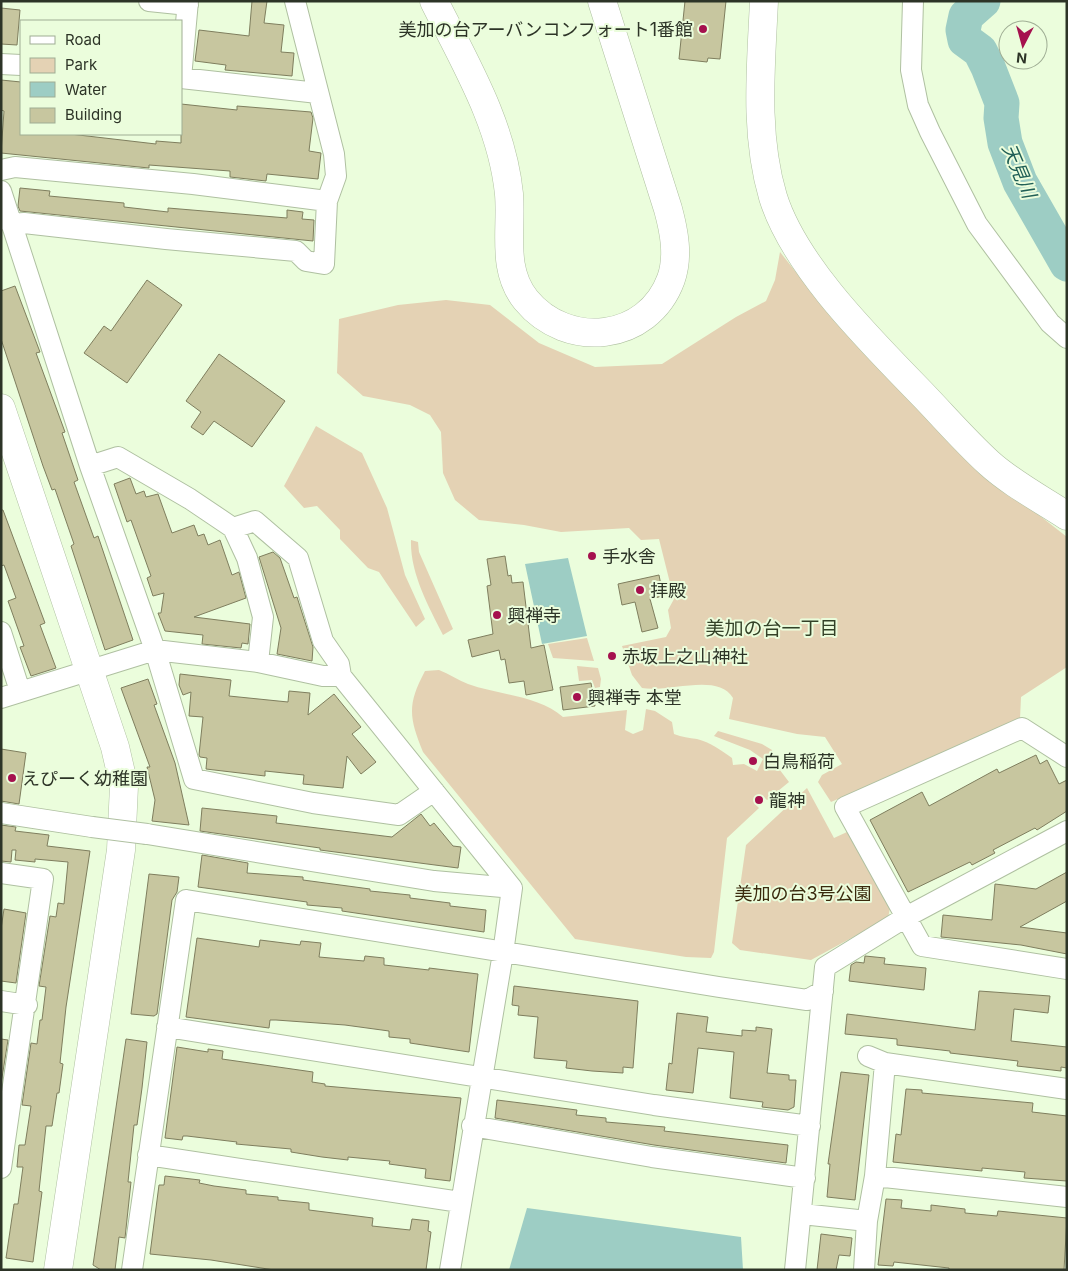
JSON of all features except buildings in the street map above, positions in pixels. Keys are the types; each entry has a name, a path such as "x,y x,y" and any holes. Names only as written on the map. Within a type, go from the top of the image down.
{"street":[{"path":"149,1 188,3 182,67"},
{"path":"12,224 24,223 296,251 306,261 324,264 327,201 336,176 334,154 295,1"},
{"path":"434,1 478,87 493,124 502,155 509,196 509,258 516,285 527,300 545,318 559,325 590,334 603,334 633,324 662,299 672,278 676,255 674,231 602,1"},
{"path":"764,1 760,90 761,138 773,198 797,248 832,294 889,360 990,464 1067,516"},
{"path":"914,1 912,70 918,105 930,132 977,224 1050,323 1067,338"},
{"path":"1,64 20,65"},
{"path":"182,78 318,93"},
{"path":"1,170 15,167 183,183 327,201"},
{"path":"1,191 90,466 155,650 194,779 313,803 399,815 434,791"},
{"path":"2,415 88,672 115,746 124,786 124,816 112,910 58,1270"},
{"path":"90,466 118,457 190,499 233,528 247,558 263,617 258,662"},
{"path":"233,528 255,521 298,558 323,641 339,664 341,676 512,888 503,953 472,1126 450,1270"},
{"path":"1,632 20,691"},
{"path":"1,698 155,650 258,662 323,676 341,676"},
{"path":"1067,757 1022,728 845,807 922,946 1067,969"},
{"path":"1,813 147,834 434,881 512,888"},
{"path":"795,1270 810,1126 824,1051 823,991 825,967 906,918 1067,831"},
{"path":"1,873 44,879 27,1004 4,1130 1,1168"},
{"path":"132,1270 186,900 503,953 807,1000 823,991"},
{"path":"1,1001 27,1004"},
{"path":"167,1027 654,1104 810,1126"},
{"path":"864,1270 867,1221 875,1176 876,1060 1067,1089"},
{"path":"472,1126 652,1157 804,1178"},
{"path":"148,1155 460,1202"},
{"path":"875,1176 1067,1197"},
{"path":"802,1214 867,1221"}],"green space":[{"path":"780,252 837,324 966,458 1067,537 1067,667 1021,697 1020,719 831,802 818,782 822,775 842,764 825,737 797,734 729,719 733,698 726,690 716,686 692,685 653,689 642,688 632,675 622,646 666,637 671,628 668,610 674,599 659,539 641,540 629,528 561,532 524,525 479,520 455,500 443,473 441,432 430,415 410,405 363,396 337,373 339,319 398,305 446,300 490,305 539,343 595,367 662,364 736,317 766,301 775,280"},
{"path":"316,426 362,453 387,508 405,575 425,619 416,627 379,572 368,568 340,539 340,530 317,506 304,508 284,486"},
{"path":"411,540 418,542 419,552 453,629 443,635 417,577 413,565"},
{"path":"587,638 594,661 553,658 548,644"},
{"path":"577,666 598,668 601,679 600,687 595,688 592,680 579,681"},
{"path":"439,670 480,688 542,704 563,717 627,710 625,730 633,734 643,730 646,709 655,711 672,722 674,734 707,742 732,758 733,765 744,764 757,771 763,759 750,750 714,736 718,731 762,744 772,750 773,761 789,782 767,800 762,795 754,803 759,808 727,838 714,952 711,958 686,957 575,939 423,752 413,720 413,702 425,671"},
{"name":"美加の台3号公園","path":"807,788 834,838 847,832 890,908 888,918 811,960 740,950 732,943 746,845"}],"water":[{"path":"568,558 587,636 542,644 525,564"},
{"path":"527,1208 741,1237 743,1270 509,1270"}],"waterway":[{"name":"天見川","path":"983,1 966,16 963,30 965,40 980,51 988,67 1002,103 1001,118 1005,143 1020,182 1067,264"}],"place":[{"name":"美加の台アーバンコンフォート1番館","path":"703,29"},
{"name":"手水舎","path":"592,556"},
{"name":"拝殿","path":"640,590"},
{"name":"興禅寺","path":"497,615"},
{"name":"赤坂上之山神社","path":"612,656"},
{"name":"興禅寺 本堂","path":"577,697"},
{"name":"白鳥稲荷","path":"753,761"},
{"name":"えぴーく幼稚園","path":"12,778"},
{"name":"龍神","path":"759,800"}],"district":[{"name":"美加の台一丁目","path":"772,628"}]}
